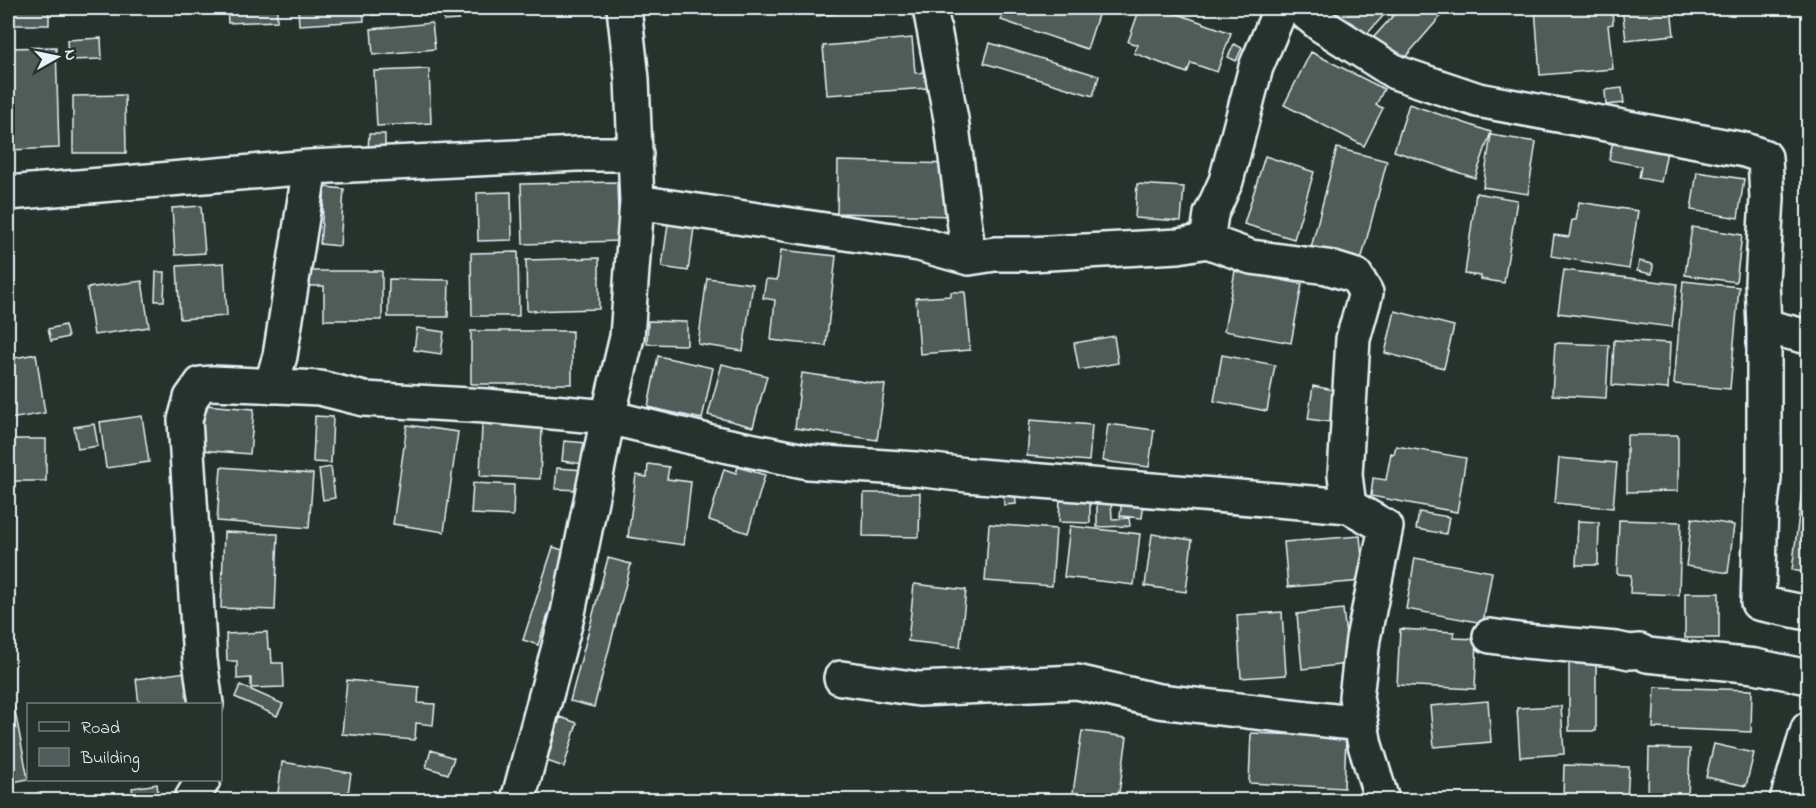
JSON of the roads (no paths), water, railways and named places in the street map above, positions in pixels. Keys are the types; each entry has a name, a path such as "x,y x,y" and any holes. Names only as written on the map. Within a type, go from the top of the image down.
{"street":[{"path":"518,801 568,613 608,417 627,337 637,202 632,79 624,8"},
{"path":"930,8 951,119 969,258"},
{"path":"1207,241 1211,213 1226,181 1256,67 1281,8"},
{"path":"1300,8 1321,25 1395,72 1478,100 1745,150 1765,157 1767,198 1762,282 1764,478 1758,603 1809,613"},
{"path":"8,193 310,167 577,154 636,154"},
{"path":"271,386 280,356 310,167"},
{"path":"637,202 919,244 969,258 995,254 1178,246 1207,241 1251,257 1327,267 1356,276 1366,293 1353,339 1345,475 1349,506"},
{"path":"1764,326 1809,337"},
{"path":"206,703 200,660 185,420 191,398 201,384 213,383 320,388 364,399 486,406 608,417 724,445 808,462 1349,506 1386,527 1363,639 1356,697 1365,745 1382,801"},
{"path":"1490,636 1630,652 1640,651 1647,656 1755,666 1809,677"},
{"path":"841,678 920,689 1077,682 1159,701 1361,724"},
{"path":"1788,801 1809,729"},
{"path":"191,801 202,781"}]}
